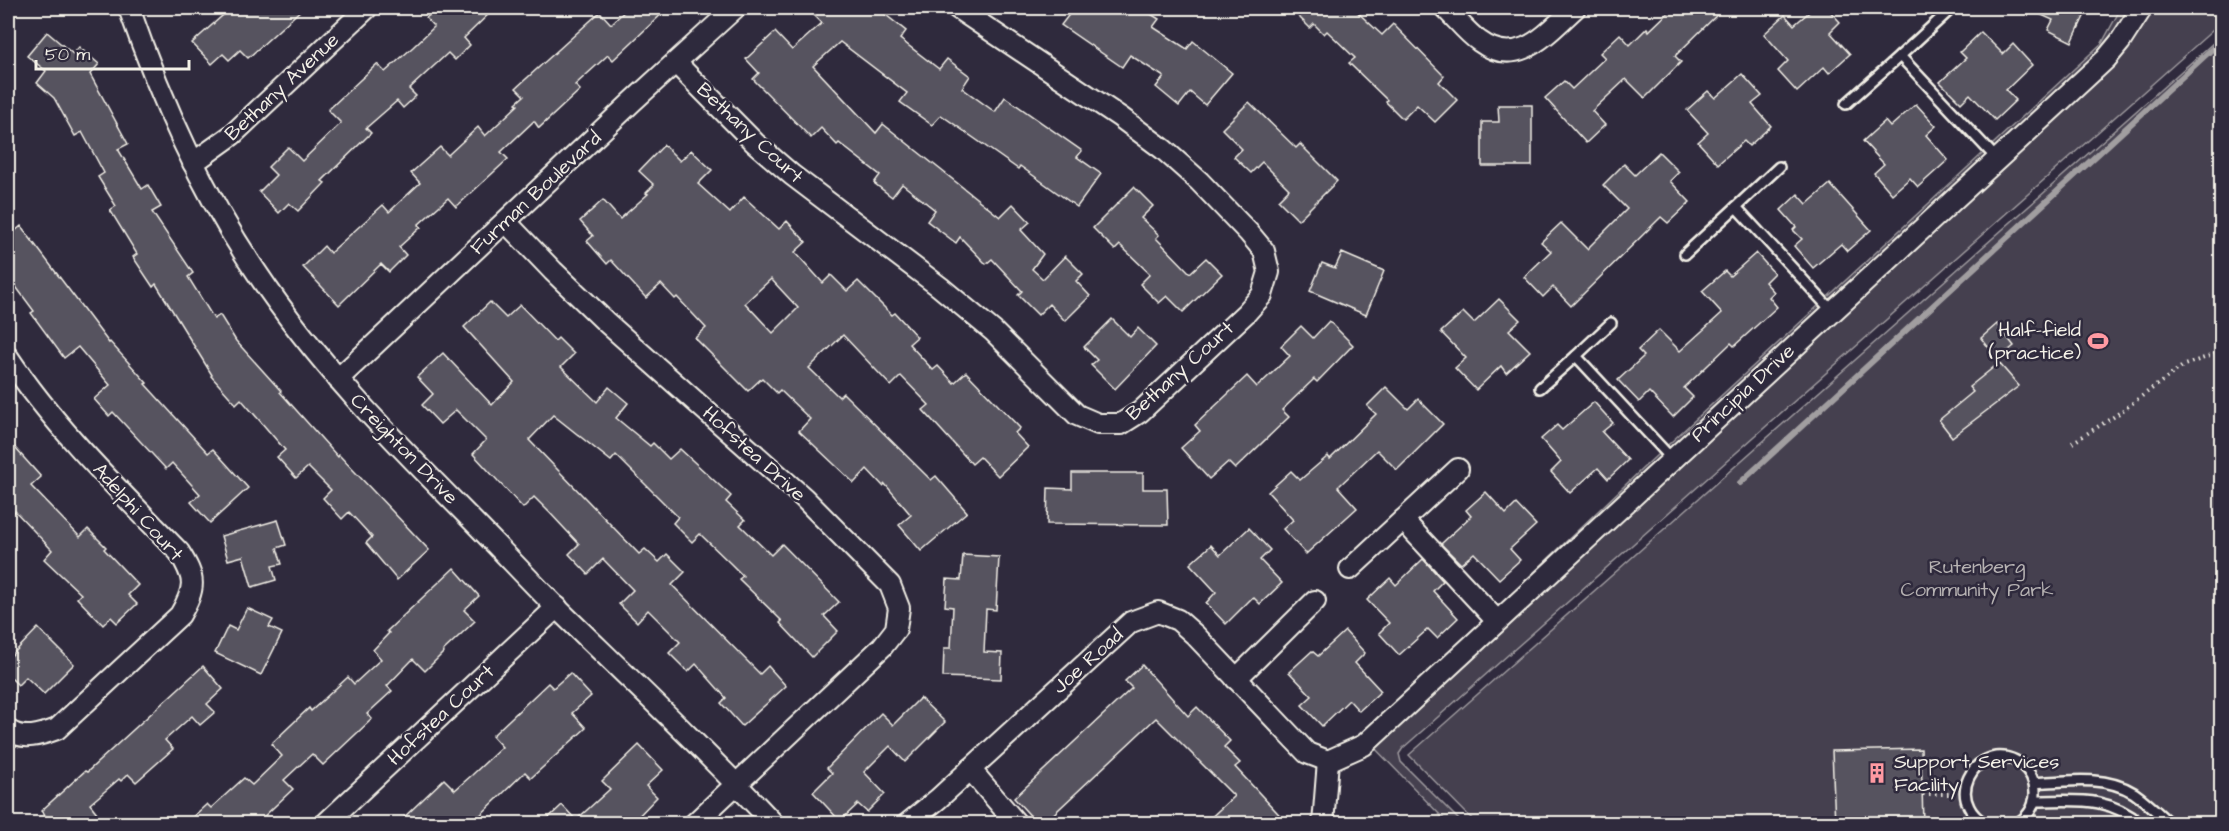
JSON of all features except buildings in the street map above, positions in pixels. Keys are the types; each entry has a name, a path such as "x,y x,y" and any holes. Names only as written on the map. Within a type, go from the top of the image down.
{"street":[{"name":"Creighton Drive","path":"129,8 147,60 193,162 228,227 257,273 306,342 371,418 557,608 774,824"},
{"name":"Bethany Avenue","path":"193,162 231,135 367,8"},
{"name":"Furman Boulevard","path":"338,379 735,8"},
{"name":"Bethany Court","path":"676,63 755,143 792,175 993,331 1077,415 1098,424 1121,423 1140,412 1246,313 1262,295 1269,272 1264,251 1250,233 1199,181 1163,149 1120,117 957,8"},
{"path":"1445,8 1479,41 1498,51 1520,51 1539,40 1575,8"},
{"name":"Principia Drive","path":"1328,761 1364,745 2106,59 2142,8"},
{"name":"Hofstea Drive","path":"506,222 606,322 804,498 890,585 899,608 896,629 882,647 736,784"},
{"name":"Adelphi Court","path":"8,357 26,384 73,441 178,552 191,572 192,594 180,615 57,729 35,737 12,734 8,730"},
{"path":"1350,569 1458,469"},
{"path":"1403,520 1497,621"},
{"path":"1236,679 1315,601"},
{"name":"Hofstea Court","path":"325,824 557,608"},
{"name":"Joe Road","path":"907,824 1131,622 1158,612 1178,620 1306,753 1328,761"},
{"path":"1323,824 1328,761"},
{"path":"970,769 1017,824"},
{"path":"694,824 736,784"}],"lane":[{"path":"1846,104 1952,8"},
{"path":"1900,56 1997,159"},
{"path":"1685,254 1779,167"},
{"path":"1736,207 1832,311"},
{"path":"1540,388 1611,323"},
{"path":"1576,356 1672,459"},
{"path":"1985,824 1968,806 1965,794 1967,782 1980,763 1992,758 2004,757 2024,767 2034,783 2034,801 2027,815 2016,824"},
{"path":"2034,783 2092,781 2122,787 2150,805 2169,824"},
{"path":"2034,801 2093,801 2109,804 2124,810 2141,824"}],"path":[{"path":"2072,443 2115,416 2184,365 2222,352"},
{"path":"1923,794 1965,794"}],"green space":[{"path":"2121,8 2221,8 2221,23 1403,748 1399,754 1401,762 1462,823 1448,823 1363,736 1643,468 2102,43"},
{"name":"Rutenberg Community Park","path":"2221,36 2221,823 1476,823 1409,755"}],"waterway":[{"path":"1740,483 2222,40"}],"place":[{"name":"Half-field (practice)","path":"2098,341"},
{"name":"Support Services Facility","path":"1877,773"}]}
